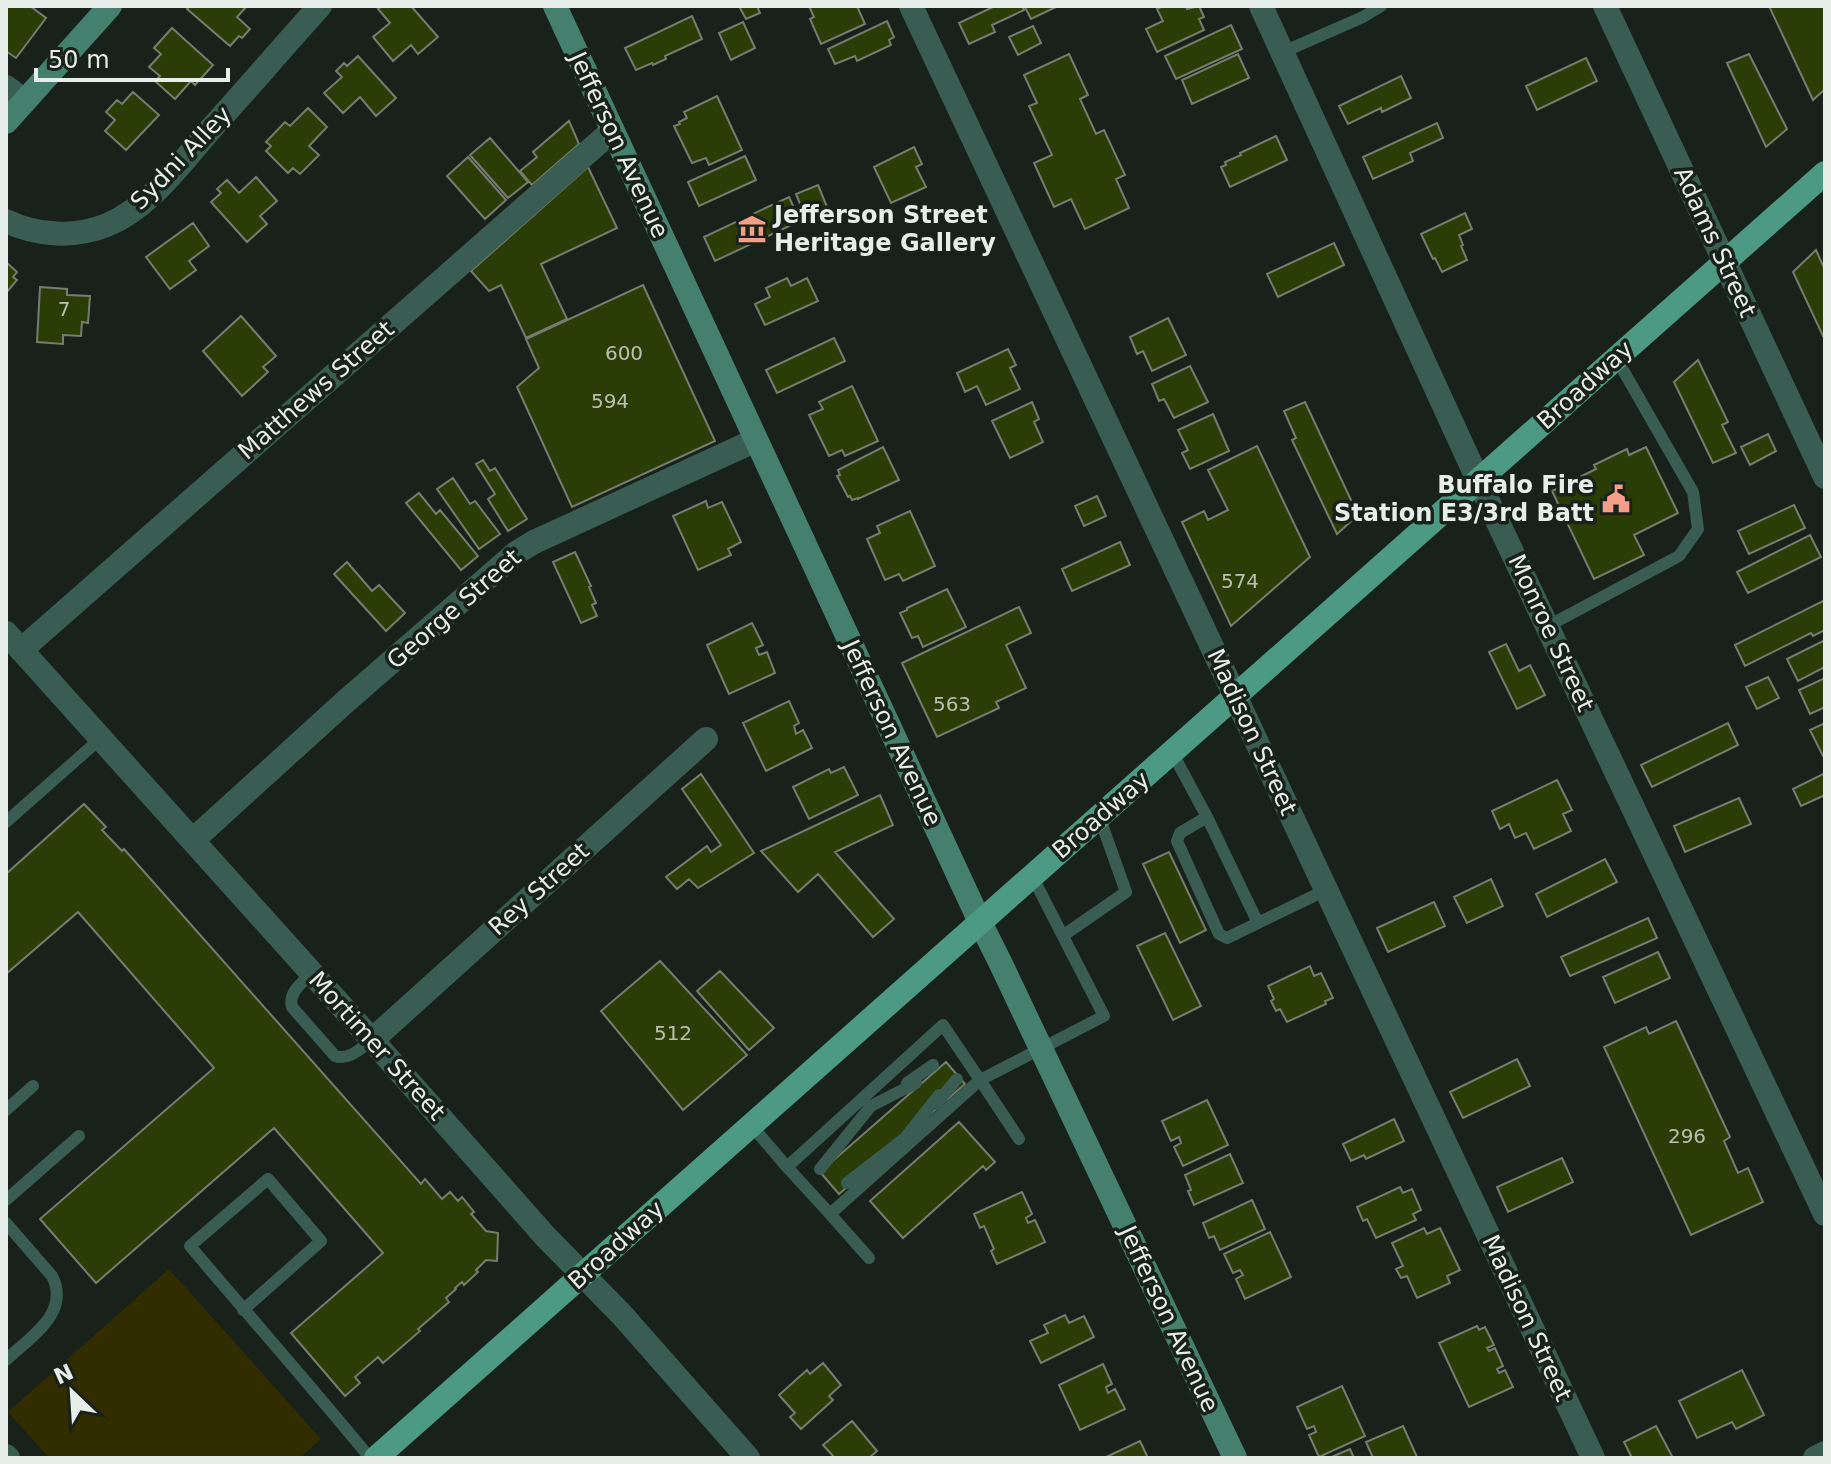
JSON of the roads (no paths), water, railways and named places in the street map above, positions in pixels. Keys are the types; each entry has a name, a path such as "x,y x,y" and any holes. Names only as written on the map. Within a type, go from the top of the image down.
{"main road":[{"name":"Broadway","path":"373,1458 1825,173"}],"street":[{"path":"6,122 15,94 110,6"},
{"name":"Sydni Alley","path":"6,221 37,232 72,233 107,225 125,216 141,205 170,175 320,6"},
{"name":"Jefferson Avenue","path":"555,6 980,922 1235,1458"},
{"name":"Madison Street","path":"911,6 1593,1458"},
{"name":"Monroe Street","path":"1261,6 1478,480 1825,1214"},
{"name":"Adams Street","path":"1605,6 1825,477"},
{"name":"Matthews Street","path":"13,642 612,131"},
{"name":"George Street","path":"193,840 516,553 756,440"},
{"name":"Mortimer Street","path":"13,642 748,1458"},
{"name":"Rey Street","path":"372,1040 706,739"},
{"path":"1815,1458 1825,1453"}],"lane":[{"path":"1283,52 1381,6"},
{"path":"1548,626 1679,556 1698,529 1693,492 1616,358"},
{"path":"6,822 100,739"},
{"path":"1172,752 1258,923"},
{"path":"1064,935 1126,892 1099,816"},
{"path":"1207,817 1180,833 1177,841 1219,934 1227,938 1326,890"},
{"path":"847,1183 980,1080 1104,1016 1032,876"},
{"path":"312,973 290,1000 292,1007 335,1056 342,1059 349,1057 372,1040"},
{"path":"787,1167 867,1102 943,1025 1019,1139"},
{"path":"820,1169 867,1102 933,1065"},
{"path":"830,1214 957,1079"},
{"path":"841,1151 867,1102 916,1083"},
{"path":"6,1110 33,1086"},
{"path":"865,1164 902,1139 939,1095"},
{"path":"867,1102 892,1104"},
{"path":"867,1102 867,1127"},
{"path":"902,1139 918,1114"},
{"path":"751,1125 869,1258"},
{"path":"6,1200 79,1136"},
{"path":"243,1310 321,1241 268,1179 190,1246 243,1310 373,1458"},
{"path":"6,1223 52,1276 58,1300 48,1321 6,1360"}],"place":[{"name":"Jefferson Street Heritage Gallery","path":"752,229"},
{"name":"Buffalo Fire Station E3/3rd Batt","path":"1616,499"}]}
